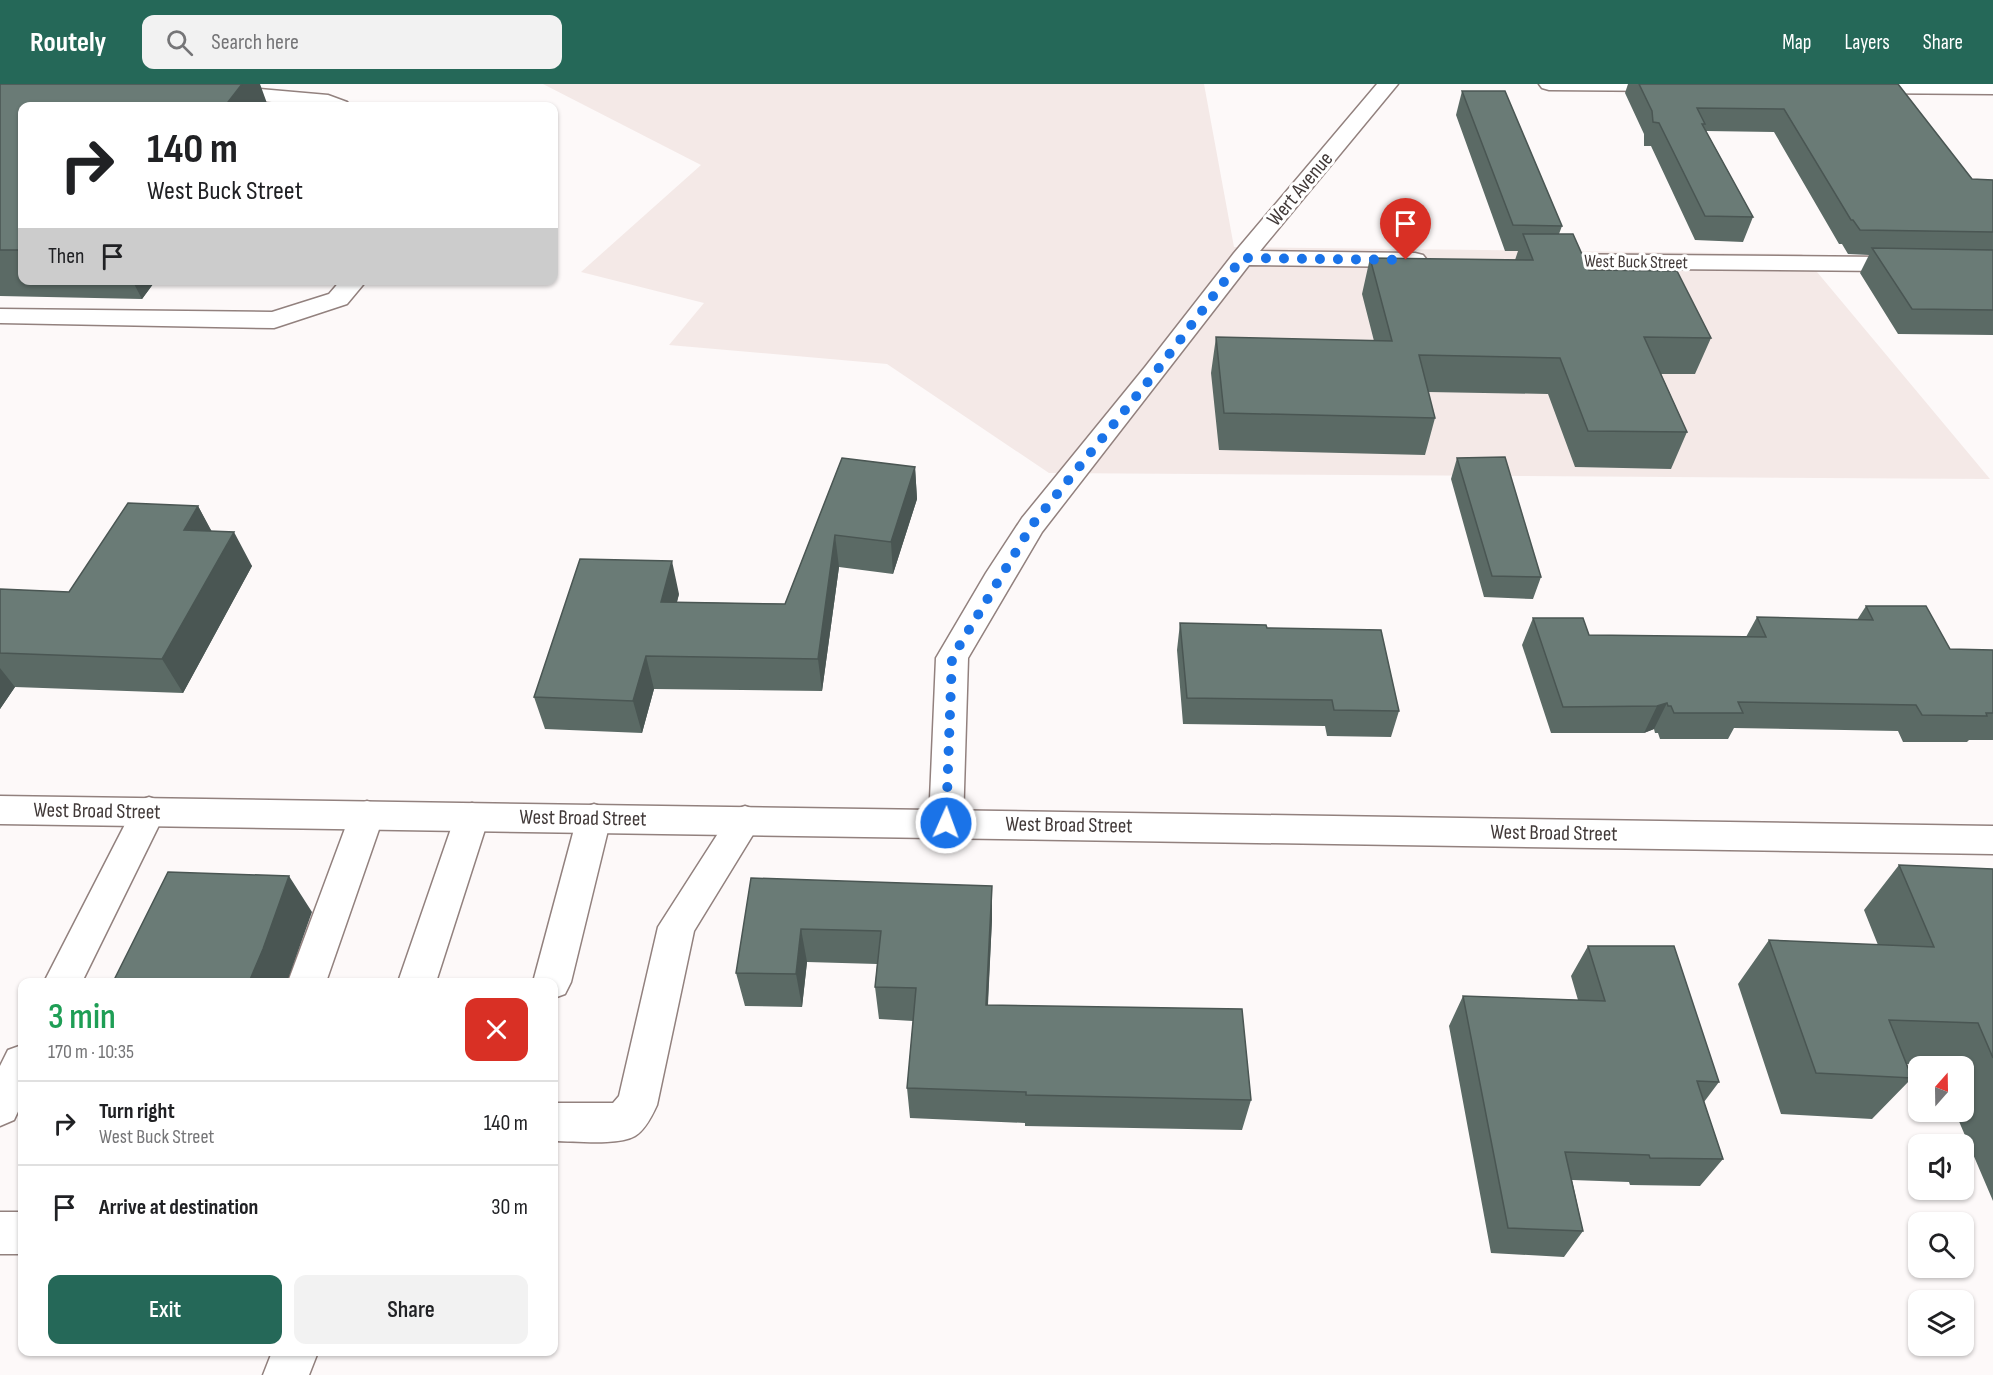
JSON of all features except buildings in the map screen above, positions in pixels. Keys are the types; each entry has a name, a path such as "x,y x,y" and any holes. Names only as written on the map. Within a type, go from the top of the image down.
{"street":[{"path":"129,84 330,102"},
{"name":"Wert Avenue","path":"946,823 952,658 1032,525 1155,373 1242,258 1388,84"},
{"path":"1549,84 1693,85"},
{"path":"1837,86 1993,88"},
{"path":"1242,258 1433,260"},
{"name":"West Buck Street","path":"1516,261 1993,265"},
{"path":"0,316 274,320 338,299 351,285"},
{"name":"West Broad Street","path":"0,810 1993,840"},
{"path":"65,978 149,811"},
{"path":"308,978 367,815"},
{"path":"418,978 472,817"},
{"path":"553,978 594,818"},
{"path":"558,1122 622,1122 637,1105 676,927 745,820"},
{"path":"0,1107 18,1071"},
{"path":"0,1233 18,1233"},
{"path":"286,1375 293,1356"}],"shaded area":[{"path":"543,84 1204,84 1234,247 1802,254 1990,479 1049,473 887,364 669,345 704,303 581,272 701,165"}],"route":[{"path":"946,823 952,658 1032,525 1155,373 1242,258 1406,260"}]}
